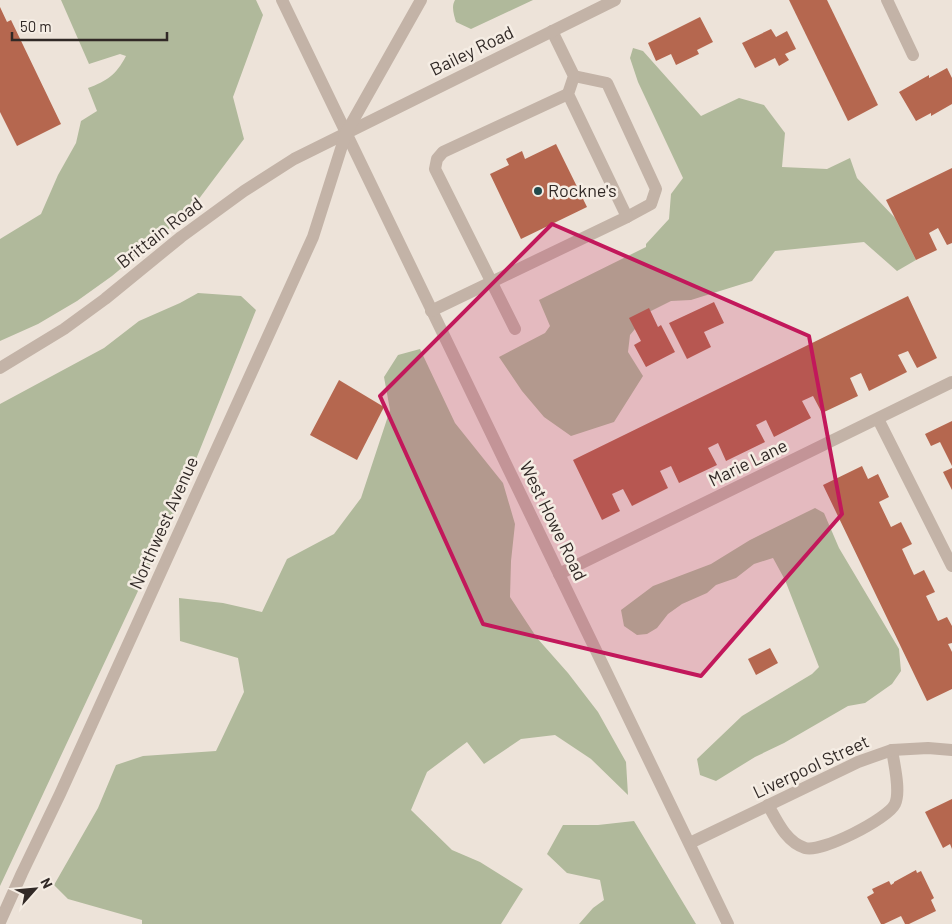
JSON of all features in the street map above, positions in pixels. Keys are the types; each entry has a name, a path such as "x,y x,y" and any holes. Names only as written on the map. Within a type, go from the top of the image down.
{"street":[{"name":"West Howe Road","path":"282,0 728,924"},
{"name":"Northwest Avenue","path":"0,922 313,237 346,133 421,0"},
{"name":"Bailey Road","path":"346,133 615,0"},
{"path":"887,0 913,55"},
{"path":"552,31 574,76 568,94 627,217"},
{"path":"431,311 651,204 656,189 607,84 574,76"},
{"path":"515,329 435,169 437,159 443,152 568,94"},
{"name":"Brittain Road","path":"0,368 64,329 92,309 181,237 244,190 294,159 346,133"},
{"name":"Marie Lane","path":"559,574 952,382"},
{"path":"878,419 952,566"},
{"name":"Liverpool Street","path":"690,843 858,762 892,750 928,748 952,750"},
{"path":"768,805 785,834 795,844 806,849 827,845 878,820 896,804 898,790 892,750"}],"highlighted area":[{"path":"552,224 809,336 842,514 701,676 483,624 380,396"}],"green space":[{"path":"61,0 256,0 263,15 233,97 244,139 189,212 112,276 77,301 38,324 0,341 0,239 41,214 58,175 76,143 81,121 97,111 88,88 101,83 110,76 119,68 126,56 120,54 89,64"},
{"path":"455,0 533,0 471,29 456,22 453,8"},
{"path":"633,48 643,51 701,116 739,98 764,105 785,133 782,167 827,169 850,158 857,178 895,218 916,260 897,271 864,242 775,251 752,281 691,300 671,301 649,312 630,335 628,352 643,376 614,422 571,436 544,417 522,391 499,357 545,333 550,326 539,300 646,247 646,244 669,219 671,194 683,178 638,82 630,58"},
{"path":"198,293 241,296 256,310 174,514 0,886 0,404 104,348 139,321"},
{"path":"420,349 455,423 503,483 515,524 510,597 537,638 568,673 598,712 626,762 628,795 591,759 555,735 521,739 484,764 467,742 427,772 411,810 452,850 480,862 523,889 501,924 142,924 142,920 68,899 54,885 98,808 116,765 143,756 216,751 244,692 238,658 180,641 179,598 223,603 262,612 287,559 334,534 361,498 390,410 384,377 398,355"},
{"path":"815,508 824,513 839,548 899,649 901,671 892,684 865,703 848,706 784,743 755,757 716,781 700,775 697,759 742,716 812,674 819,667 785,580 773,558 754,564 736,578 716,585 707,593 682,604 668,614 657,628 647,634 637,635 624,626 621,610 653,586 711,564 750,540"},
{"path":"634,821 696,924 579,924 593,908 604,900 600,880 567,873 547,854 563,825 598,825"}],"building":[{"path":"789,0 827,0 878,105 848,121"},
{"path":"0,7 7,22 11,20 61,124 17,146 0,112"},
{"path":"700,17 713,42 697,50 699,54 676,65 671,54 656,61 648,43"},
{"path":"771,29 776,37 787,31 796,49 785,54 789,60 779,66 775,58 755,68 742,43"},
{"path":"947,68 952,78 952,104 931,116 931,113 916,121 899,92 929,75 929,78"},
{"name":"Rockne's","path":"556,144 587,207 521,239 490,174 509,165 506,159 522,151 525,159"},
{"path":"952,168 952,243 947,245 938,228 929,233 937,250 916,260 886,200"},
{"path":"908,296 937,358 917,368 908,351 898,355 907,372 869,391 861,373 850,378 858,396 822,413 813,396 802,401 811,418 774,437 766,420 756,425 765,442 726,461 718,443 708,448 717,465 679,483 671,466 660,471 668,488 632,506 623,489 612,494 620,511 602,520 573,460"},
{"path":"714,302 724,323 704,332 711,347 687,359 669,323"},
{"path":"649,308 658,327 661,325 675,352 646,367 634,345 641,341 629,318"},
{"path":"339,380 384,407 357,460 310,435"},
{"path":"952,421 952,466 940,442 931,446 925,434"},
{"path":"862,466 868,479 878,474 889,497 879,502 891,527 901,522 912,544 902,549 914,575 924,570 935,592 926,596 938,621 947,617 952,626 952,643 948,644 952,652 952,689 927,701 823,485"},
{"path":"952,468 952,490 943,472"},
{"path":"770,648 778,663 756,675 748,659"},
{"path":"952,799 952,849 950,844 943,848 925,812"},
{"path":"916,870 917,873 921,871 934,898 931,900 936,911 909,924 905,924 901,916 881,924 867,897 874,893 872,889 889,881 891,885"}],"place":[{"name":"Rockne's","path":"538,191"}]}
